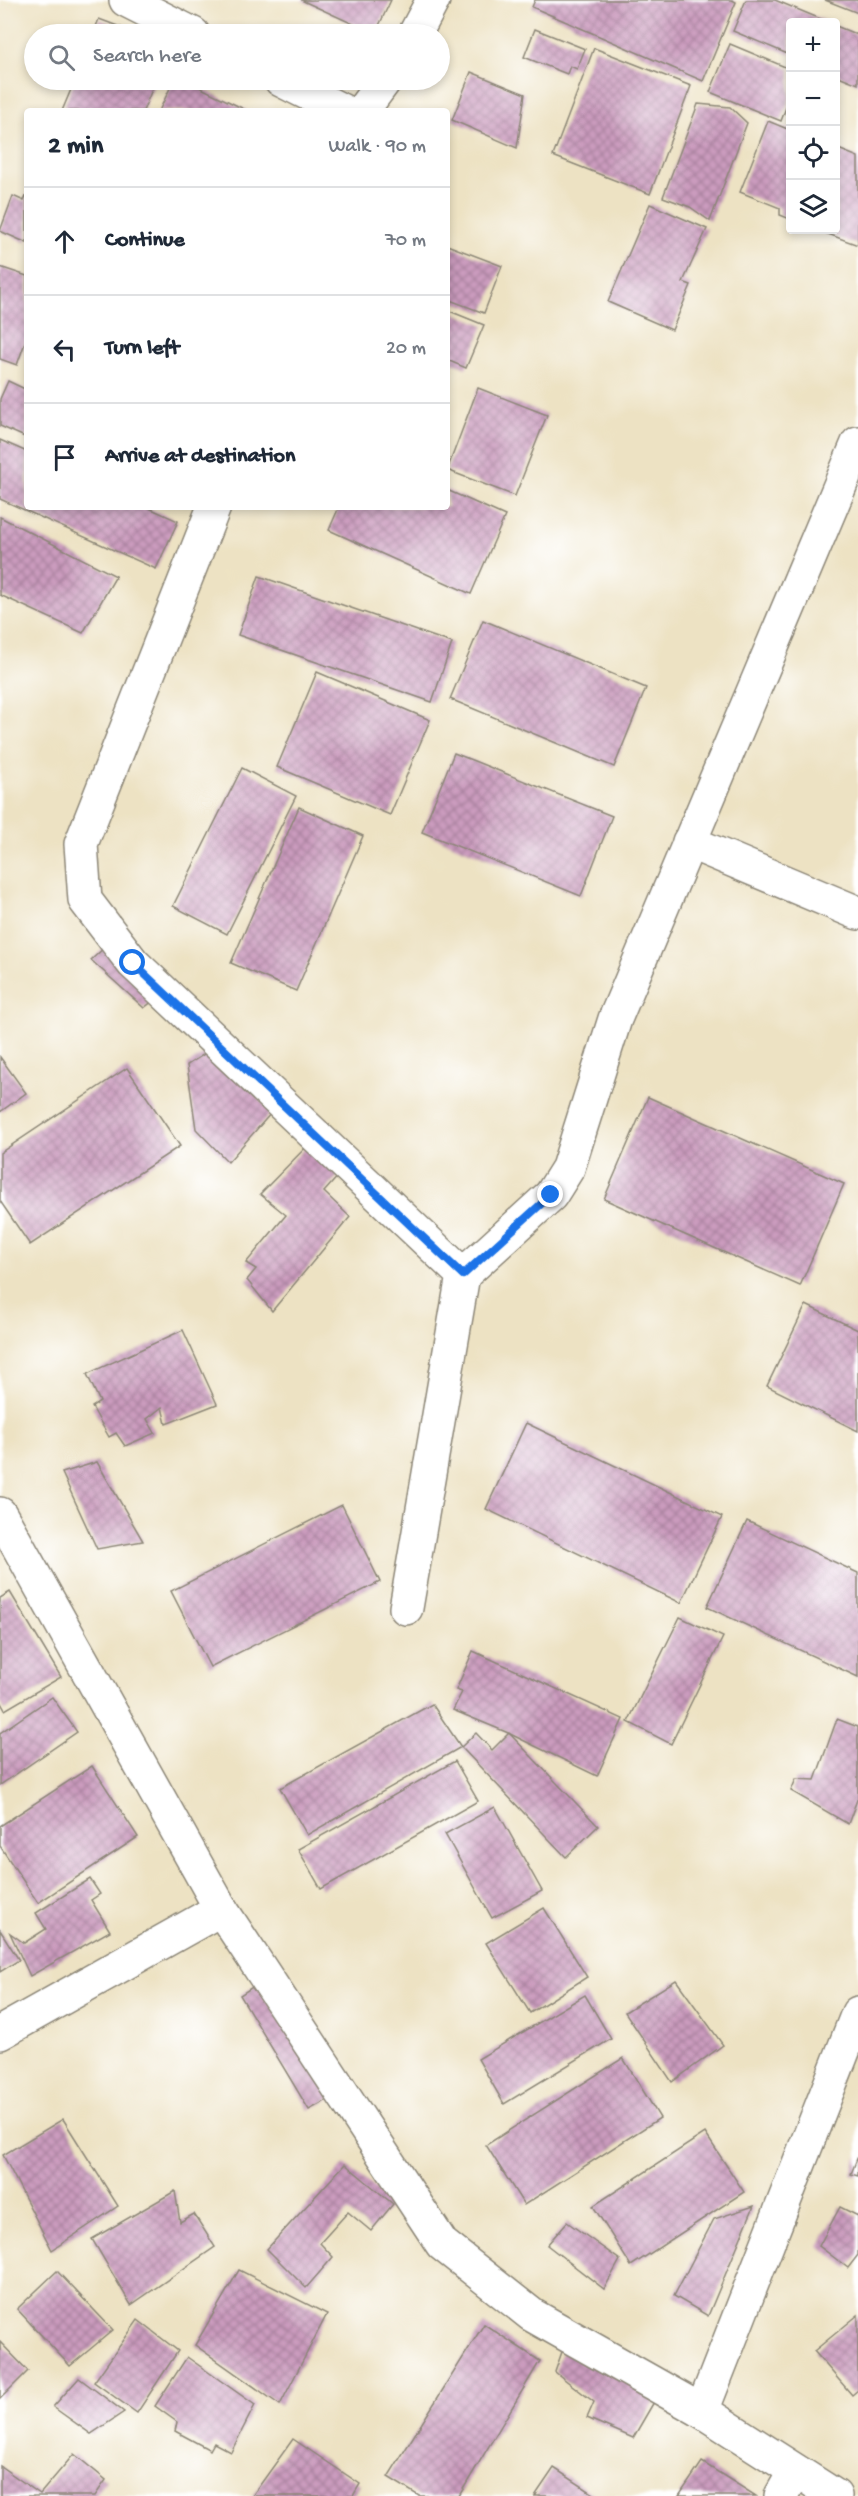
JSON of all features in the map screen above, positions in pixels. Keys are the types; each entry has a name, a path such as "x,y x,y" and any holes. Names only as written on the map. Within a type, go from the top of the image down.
{"street":[{"path":"126,0 173,24"},
{"path":"420,24 433,0"},
{"path":"301,90 336,108"},
{"path":"364,108 378,90"},
{"path":"405,1608 463,1275 551,1195 568,1168 615,1019 858,443"},
{"path":"213,510 81,844 85,900 133,963 463,1275"},
{"path":"689,842 858,913"},
{"path":"0,1514 221,1909 442,2244 532,2315 702,2411 788,2483 835,2496"},
{"path":"0,2033 221,1909"},
{"path":"702,2411 858,2013"}],"building":[{"path":"301,0 391,0 380,24 353,24"},
{"path":"535,0 732,0 736,2 703,81 532,7"},
{"path":"746,0 775,0 818,18 786,18 786,53 733,31"},
{"path":"825,0 858,0 858,13"},
{"path":"99,19 112,24 97,24"},
{"path":"840,28 858,35 858,84 840,77"},
{"path":"535,29 585,49 577,69 570,66 567,74 524,57"},
{"path":"730,44 786,67 786,108 781,121 710,92"},
{"path":"594,48 691,86 650,194 553,156"},
{"path":"471,72 525,94 517,148 452,120"},
{"path":"71,90 152,90 144,108 63,108"},
{"path":"169,90 205,90 242,108 160,108"},
{"path":"698,104 730,107 747,123 710,221 690,207 663,197"},
{"path":"768,121 786,128 786,217 780,215 780,208 740,192"},
{"path":"840,150 858,157 858,245 828,234 840,234"},
{"path":"13,196 24,201 24,242 0,231"},
{"path":"650,204 707,229 683,282 691,285 672,330 608,302"},
{"path":"450,246 502,266 484,313 450,300"},
{"path":"0,267 24,275 24,345 17,365 0,359"},
{"path":"450,311 484,325 466,368 450,361"},
{"path":"8,381 24,389 24,437 0,426 0,399"},
{"path":"478,388 547,415 515,496 450,471 450,462"},
{"path":"0,440 24,451 24,510 0,499"},
{"path":"450,491 505,516 471,594 329,530 338,510 450,510"},
{"path":"25,510 154,510 178,521 156,569"},
{"path":"0,517 116,576 83,633 0,595"},
{"path":"259,576 452,643 432,702 238,635"},
{"path":"483,620 646,688 614,767 450,699"},
{"path":"317,672 430,720 390,815 277,767"},
{"path":"454,753 612,816 581,896 422,832"},
{"path":"242,768 296,796 227,934 173,906"},
{"path":"299,807 363,836 296,991 231,963"},
{"path":"104,948 173,985 144,1008 91,960"},
{"path":"212,1049 272,1112 228,1162 196,1129 187,1065"},
{"path":"0,1057 26,1093 0,1112"},
{"path":"127,1068 180,1146 30,1245 0,1201 0,1153"},
{"path":"648,1097 844,1184 800,1286 604,1199"},
{"path":"311,1142 340,1174 324,1192 350,1217 272,1311 247,1280 256,1269 246,1263 286,1215 260,1194"},
{"path":"806,1305 858,1330 858,1431 767,1386"},
{"path":"183,1330 217,1404 166,1424 162,1407 147,1419 155,1433 125,1446 116,1433 109,1437 92,1407 100,1402 87,1374"},
{"path":"526,1423 722,1517 681,1603 486,1509"},
{"path":"97,1462 143,1541 97,1549 62,1473"},
{"path":"342,1505 380,1582 210,1667 171,1591"},
{"path":"747,1521 858,1573 858,1677 707,1607"},
{"path":"10,1592 61,1677 5,1710 0,1701 0,1598"},
{"path":"680,1617 723,1637 671,1744 628,1722"},
{"path":"473,1651 623,1719 597,1776 506,1732 453,1710 462,1692 456,1690"},
{"path":"52,1697 77,1732 0,1785 0,1733"},
{"path":"432,1704 461,1747 307,1835 280,1788"},
{"path":"837,1719 858,1727 858,1797 848,1824 791,1791 796,1779 815,1780"},
{"path":"476,1733 492,1750 509,1733 598,1826 566,1857 461,1747"},
{"path":"455,1761 478,1801 321,1889 298,1849"},
{"path":"92,1766 138,1837 38,1903 0,1846 0,1826"},
{"path":"495,1807 542,1891 492,1918 445,1834"},
{"path":"90,1879 100,1894 91,1900 110,1931 30,1976 10,1933 24,1943 46,1929 36,1913"},
{"path":"544,1908 587,1977 530,2013 486,1943"},
{"path":"0,1930 19,1960 0,1972"},
{"path":"676,1980 723,2045 672,2082 625,2012"},
{"path":"257,1984 333,2097 309,2110 240,1995"},
{"path":"585,1995 611,2039 504,2104 478,2059"},
{"path":"623,2058 660,2118 524,2205 486,2145"},
{"path":"63,2119 118,2206 52,2250 3,2155"},
{"path":"705,2133 744,2192 631,2266 593,2206"},
{"path":"858,2156 858,2176 851,2174"},
{"path":"345,2164 393,2204 371,2231 348,2212 320,2243 333,2257 306,2288 267,2249"},
{"path":"175,2191 180,2222 194,2214 215,2247 131,2305 92,2239"},
{"path":"754,2206 708,2316 674,2296 714,2219"},
{"path":"840,2207 858,2216 858,2255 848,2268 819,2246"},
{"path":"567,2222 620,2260 604,2289 547,2245"},
{"path":"239,2270 327,2314 280,2405 195,2345"},
{"path":"57,2271 113,2330 70,2366 17,2309"},
{"path":"858,2315 858,2390 852,2395 814,2351"},
{"path":"138,2320 178,2351 137,2413 94,2382"},
{"path":"484,2324 540,2361 459,2496 419,2496 388,2477"},
{"path":"0,2342 28,2371 0,2399"},
{"path":"565,2343 658,2395 633,2438 587,2418 594,2402 555,2372"},
{"path":"187,2357 255,2405 231,2452 214,2443 210,2450 175,2431 177,2422 155,2406"},
{"path":"79,2378 124,2412 91,2434 53,2407"},
{"path":"293,2439 360,2484 353,2496 252,2496"},
{"path":"74,2454 106,2480 95,2496 0,2496 0,2466 40,2494"},
{"path":"702,2462 756,2496 679,2496"},
{"path":"554,2468 597,2496 535,2496"}],"route":[{"path":"133,963 463,1275 551,1195"}]}
